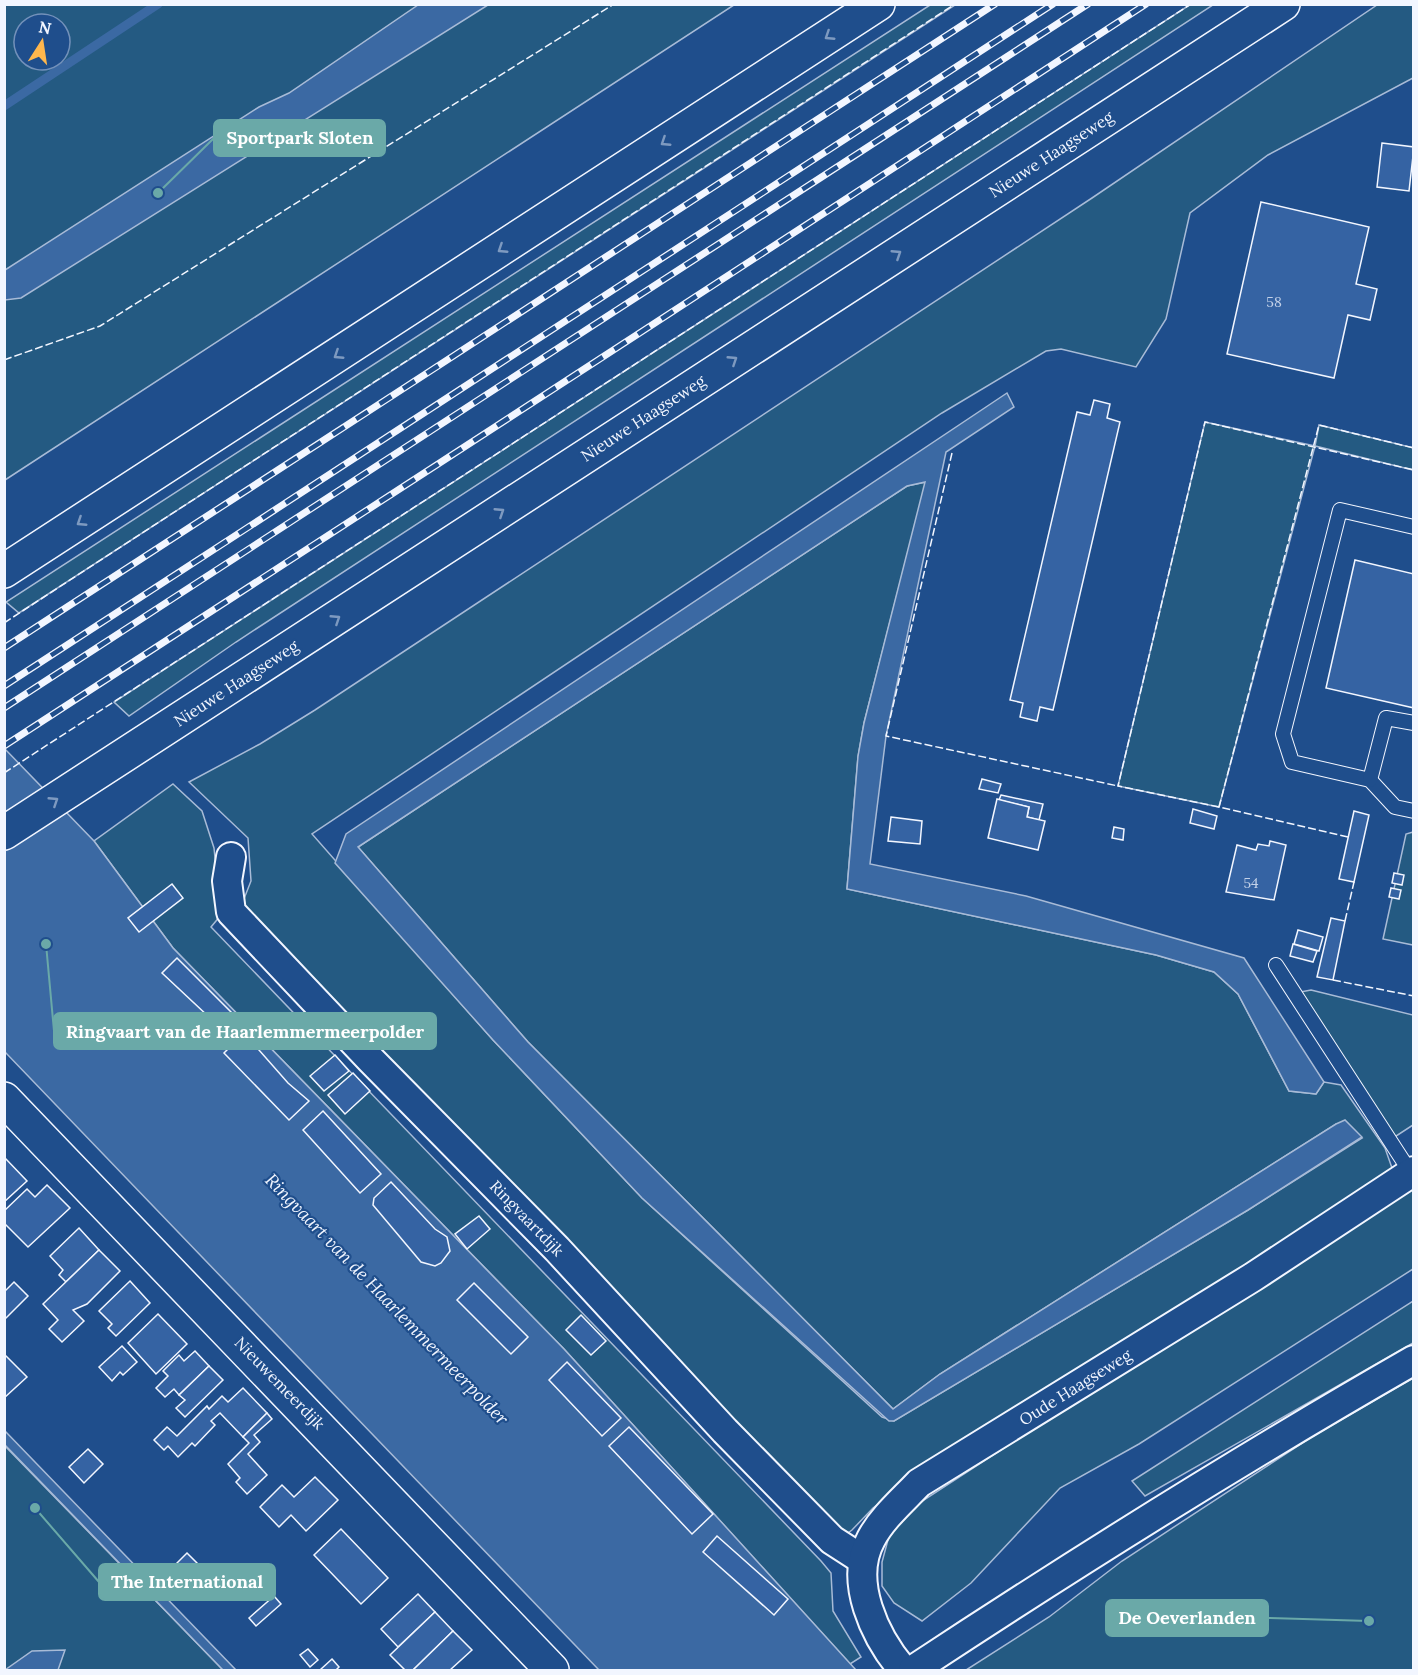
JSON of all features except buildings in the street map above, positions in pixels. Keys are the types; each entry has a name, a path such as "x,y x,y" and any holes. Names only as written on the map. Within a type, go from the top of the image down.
{"main road":[{"path":"4,571 878,4"},
{"name":"Nieuwe Haagseweg","path":"4,833 1283,4"},
{"name":"Nieuwemeerdijk","path":"4,1099 552,1671"}],"street":[{"name":"Ringvaartdijk","path":"231,857 227,881 231,912 557,1249 741,1447 832,1540 863,1560"},
{"name":"Oude Haagseweg","path":"903,1671 877,1632 868,1607 861,1569 871,1539 883,1521 919,1483 1253,1277 1412,1172"},
{"path":"913,1671 1263,1447 1413,1360"}],"lane":[{"path":"1413,527 1340,510 1283,734 1292,762 1370,780 1395,807 1413,811"},
{"path":"1370,780 1386,718 1413,723"},
{"name":"Oude Haagseweg","path":"1276,965 1412,1172"}],"shaded area":[{"path":"1191,4 1213,5 236,642 129,716 114,702"},
{"path":"5,5 734,5 5,480"},
{"path":"930,5 955,5 19,613 6,602"},
{"path":"1377,5 1413,5 1413,78 1268,155 1190,213 1166,319 1136,367 1061,349 1046,351 942,413 312,834 493,1040 642,1198 882,1417 894,1421 1248,1210 1362,1138 1336,1124 940,1374 893,1409 528,1042 358,847 907,486 926,482 864,723 858,757 847,889 1156,955 1214,972 1238,994 1289,1091 1316,1094 1324,1082 1341,1085 1385,1148 1392,1168 1312,1225 932,1462 873,1508 841,1538 240,909 251,881 248,838 189,782 260,744 315,710 1092,198"},
{"path":"1205,422 1315,446 1219,807 1118,786"},
{"path":"1319,425 1414,448 1413,470 1315,446"},
{"path":"173,784 202,811 214,848 221,915 211,927 821,1561 831,1573 833,1611 861,1657 850,1664 564,1349 173,948 94,841"},
{"path":"1413,832 1413,945 1383,939 1406,834"},
{"path":"1311,990 1413,1015 1413,1125 1387,1142 1295,993"},
{"path":"1413,1183 1413,1269 1139,1444 1060,1488 971,1583 922,1621 894,1603 882,1586 882,1562 892,1525 913,1507"},
{"path":"1413,1301 1413,1343 1145,1496 1132,1481"},
{"path":"1413,1378 1413,1670 966,1670 1049,1617 1122,1561 1313,1436"},
{"path":"4,1445 223,1670 5,1670"}],"water":[{"path":"418,5 488,5 21,298 5,300 5,270 259,107 289,93"},
{"path":"1007,393 1014,407 946,452 886,736 870,864 1026,896 1244,958 1324,1082 1316,1094 1289,1091 1238,994 1214,972 1156,955 847,889 858,756 864,723 925,482 907,486 358,847 528,1042 893,1409 940,1374 1336,1124 1345,1120 1362,1137 1248,1210 894,1421 889,1421 642,1198 493,1040 335,863 346,834"},
{"path":"4,748 94,841 173,948 564,1349 856,1670 599,1670 5,1052"},
{"path":"4,1431 236,1670 223,1670 5,1445"},
{"path":"65,1650 58,1670 5,1670 32,1651"}],"waterway":[{"path":"4,106 158,4"}],"railway":[{"path":"4,648 995,4"},
{"path":"4,686 1053,4"},
{"path":"4,708 1088,4"},
{"path":"4,746 1146,4"}],"fence":[{"path":"4,360 100,326 614,4"},
{"path":"4,623 955,4"},
{"path":"4,773 1191,4"},
{"path":"1219,807 1118,786 1205,422 1414,470"},
{"path":"1348,837 1219,807 1319,425 1414,448"},
{"path":"952,453 886,736 1118,786"},
{"path":"1345,921 1354,882"},
{"path":"1333,980 1414,996"}],"place":[{"name":"Sportpark Sloten","path":"158,193"},
{"name":"Ringvaart van de Haarlemmermeerpolder","path":"46,944"},
{"name":"The International","path":"35,1508"},
{"name":"De Oeverlanden","path":"1369,1621"}]}
